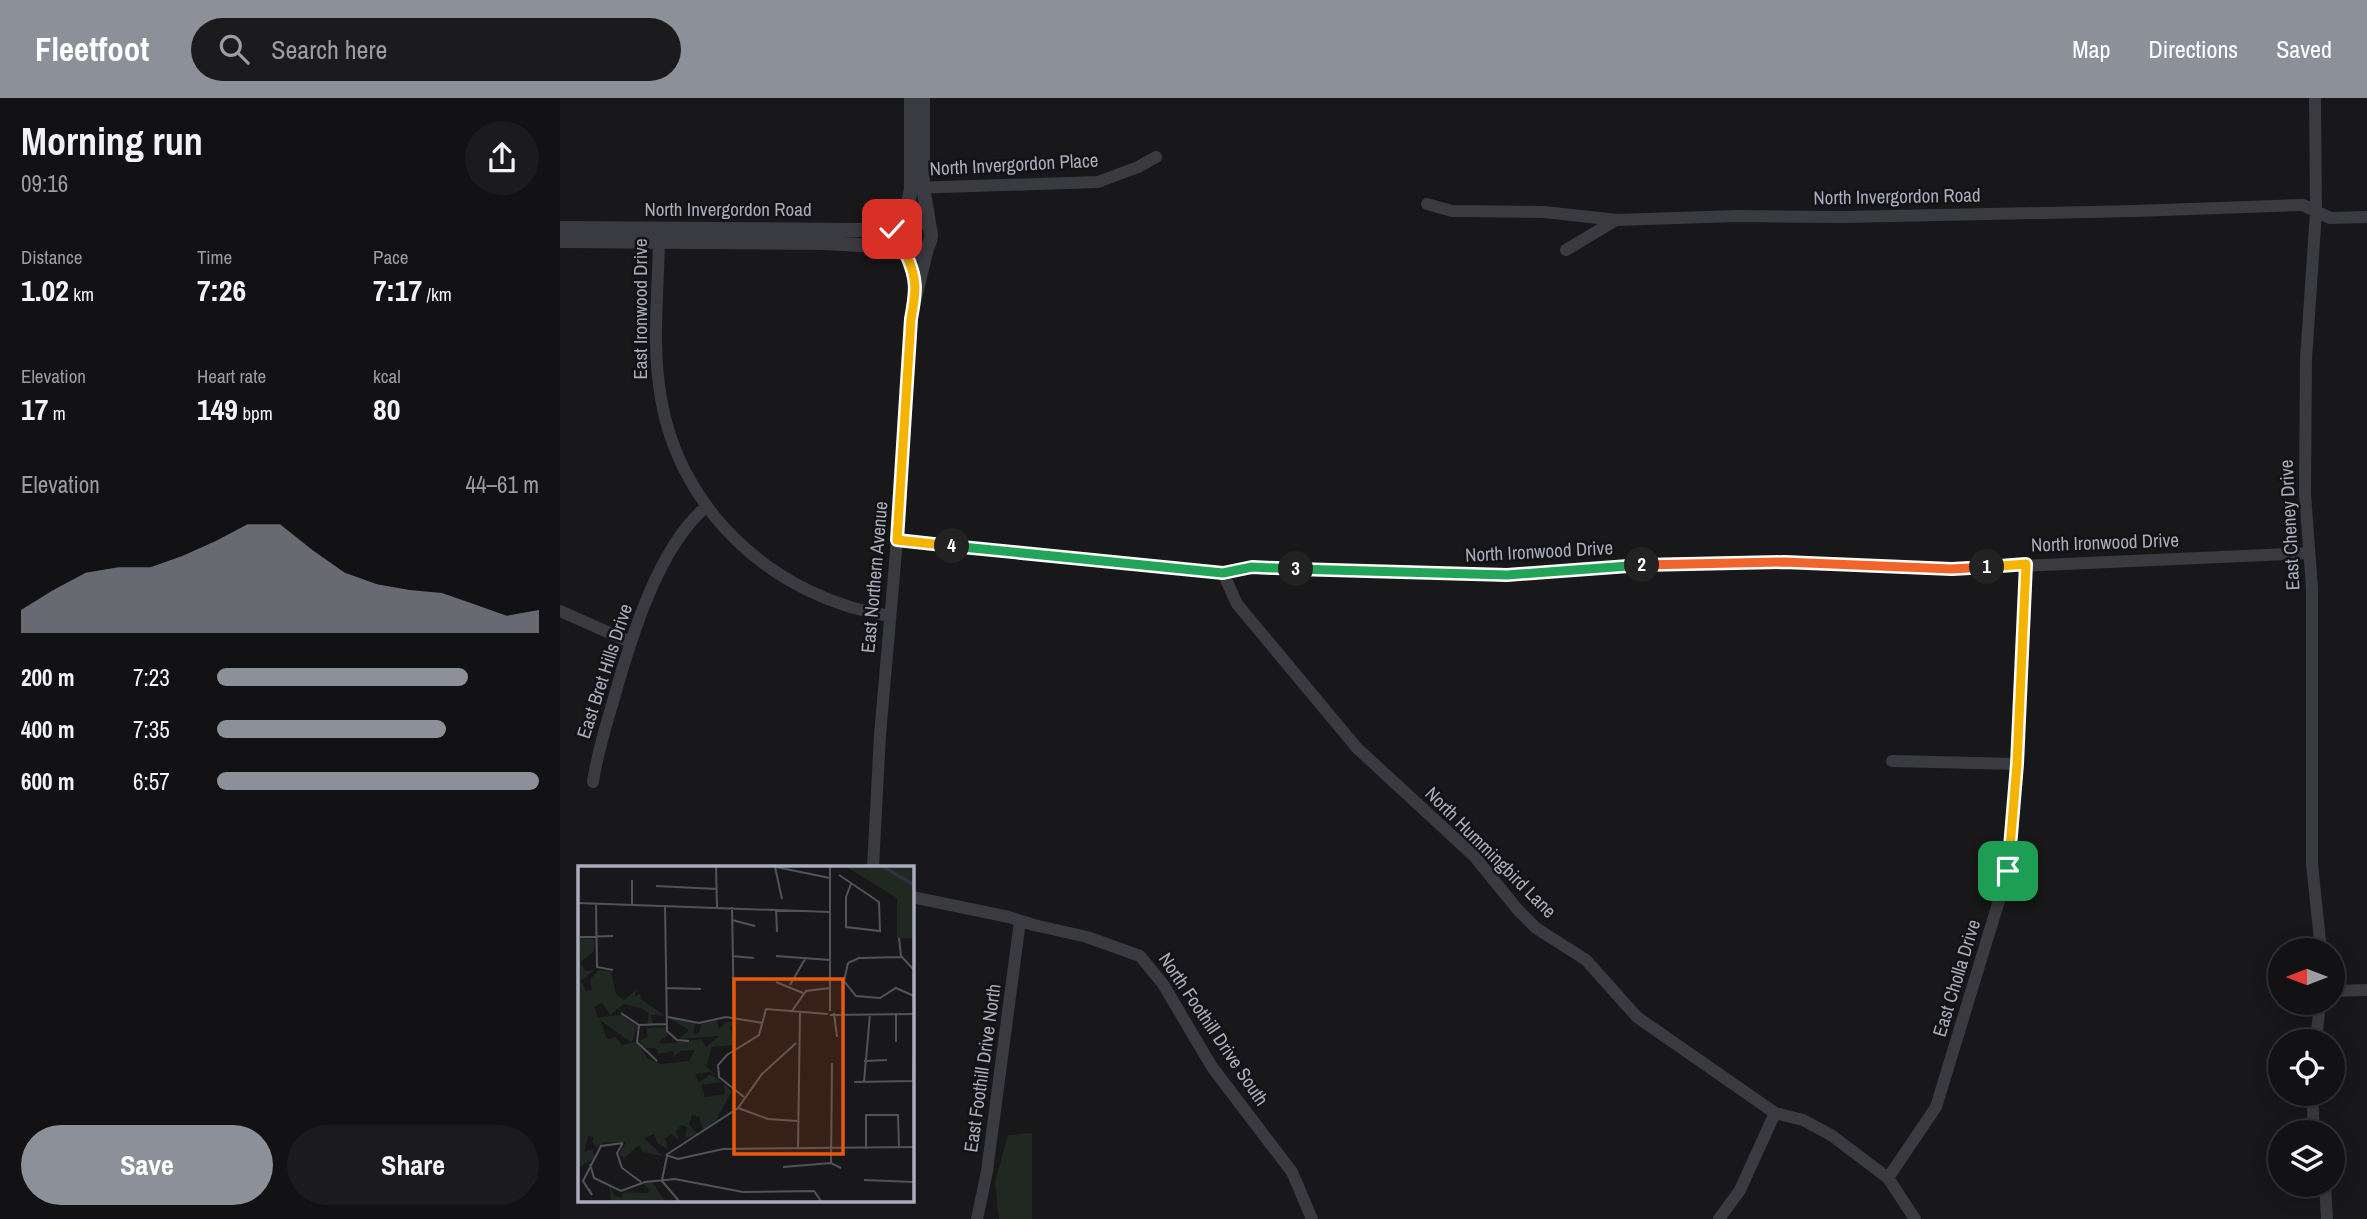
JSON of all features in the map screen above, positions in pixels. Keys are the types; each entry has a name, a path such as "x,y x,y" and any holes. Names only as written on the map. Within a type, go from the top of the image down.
{"street":[{"path":"911,98 917,188 929,237"},
{"path":"901,251 891,235 917,188 923,98"},
{"name":"East Cheney Drive","path":"2315,98 2316,212 2306,359 2305,494 2312,588 2312,864 2320,938"},
{"name":"North Invergordon Place","path":"917,188 1098,182 1156,157"},
{"name":"North Invergordon Road","path":"1427,204 1452,211 1544,212 1617,220 2128,211 2303,205 2330,218 2367,217"},
{"path":"901,220 912,216 923,220 929,237"},
{"name":"North Invergordon Road","path":"560,241 659,235 869,230 901,220"},
{"path":"1566,250 1617,220"},
{"name":"North Invergordon Road","path":"560,228 825,243 919,253 929,237"},
{"name":"East Ironwood Drive","path":"659,235 656,358 661,401 675,446 687,473 707,506"},
{"name":"East Northern Avenue","path":"873,866 911,319 925,267 929,237"},
{"name":"East Northern Avenue","path":"901,251 914,271 917,291"},
{"path":"707,506 747,550 774,572 836,604 890,615"},
{"name":"East Bret Hills Drive","path":"593,782 597,758 630,642 676,542 685,528 707,506"},
{"name":"North Ironwood Drive","path":"897,540 1223,573 1252,567 1507,575 1681,563 1784,562 1952,569 2309,553"},
{"name":"East Cholla Drive","path":"1888,1178 1936,1107 2008,871 2017,764 2026,564"},
{"name":"North Hummingbird Lane","path":"1223,573 1237,604 1357,748 1474,856 1536,928 1586,960 1637,1017 1775,1113 1803,1121 1831,1135 1888,1178"},
{"path":"560,611 630,642"},
{"path":"1892,761 2017,764"},
{"name":"North Foothill Drive South","path":"914,897 1087,937 1140,956 1163,984 1212,1067 1292,1172 1312,1219"},
{"name":"East Foothill Drive North","path":"977,1219 987,1171 1020,921"},
{"path":"2345,991 2367,990"},
{"path":"1719,1219 1740,1190 1775,1113"},
{"path":"1888,1178 1915,1219"},
{"path":"2326,1197 2327,1219"}],"shaded area":[{"path":"1032,1133 1032,1219 999,1219 995,1181 1008,1135"}],"route":[{"path":"892,229 892,242 900,252 906,254 914,271 917,291 911,319 897,540 1223,573 1252,567 1507,575 1681,563 1784,562 1952,569 2026,564 2017,764 2008,871"}]}
